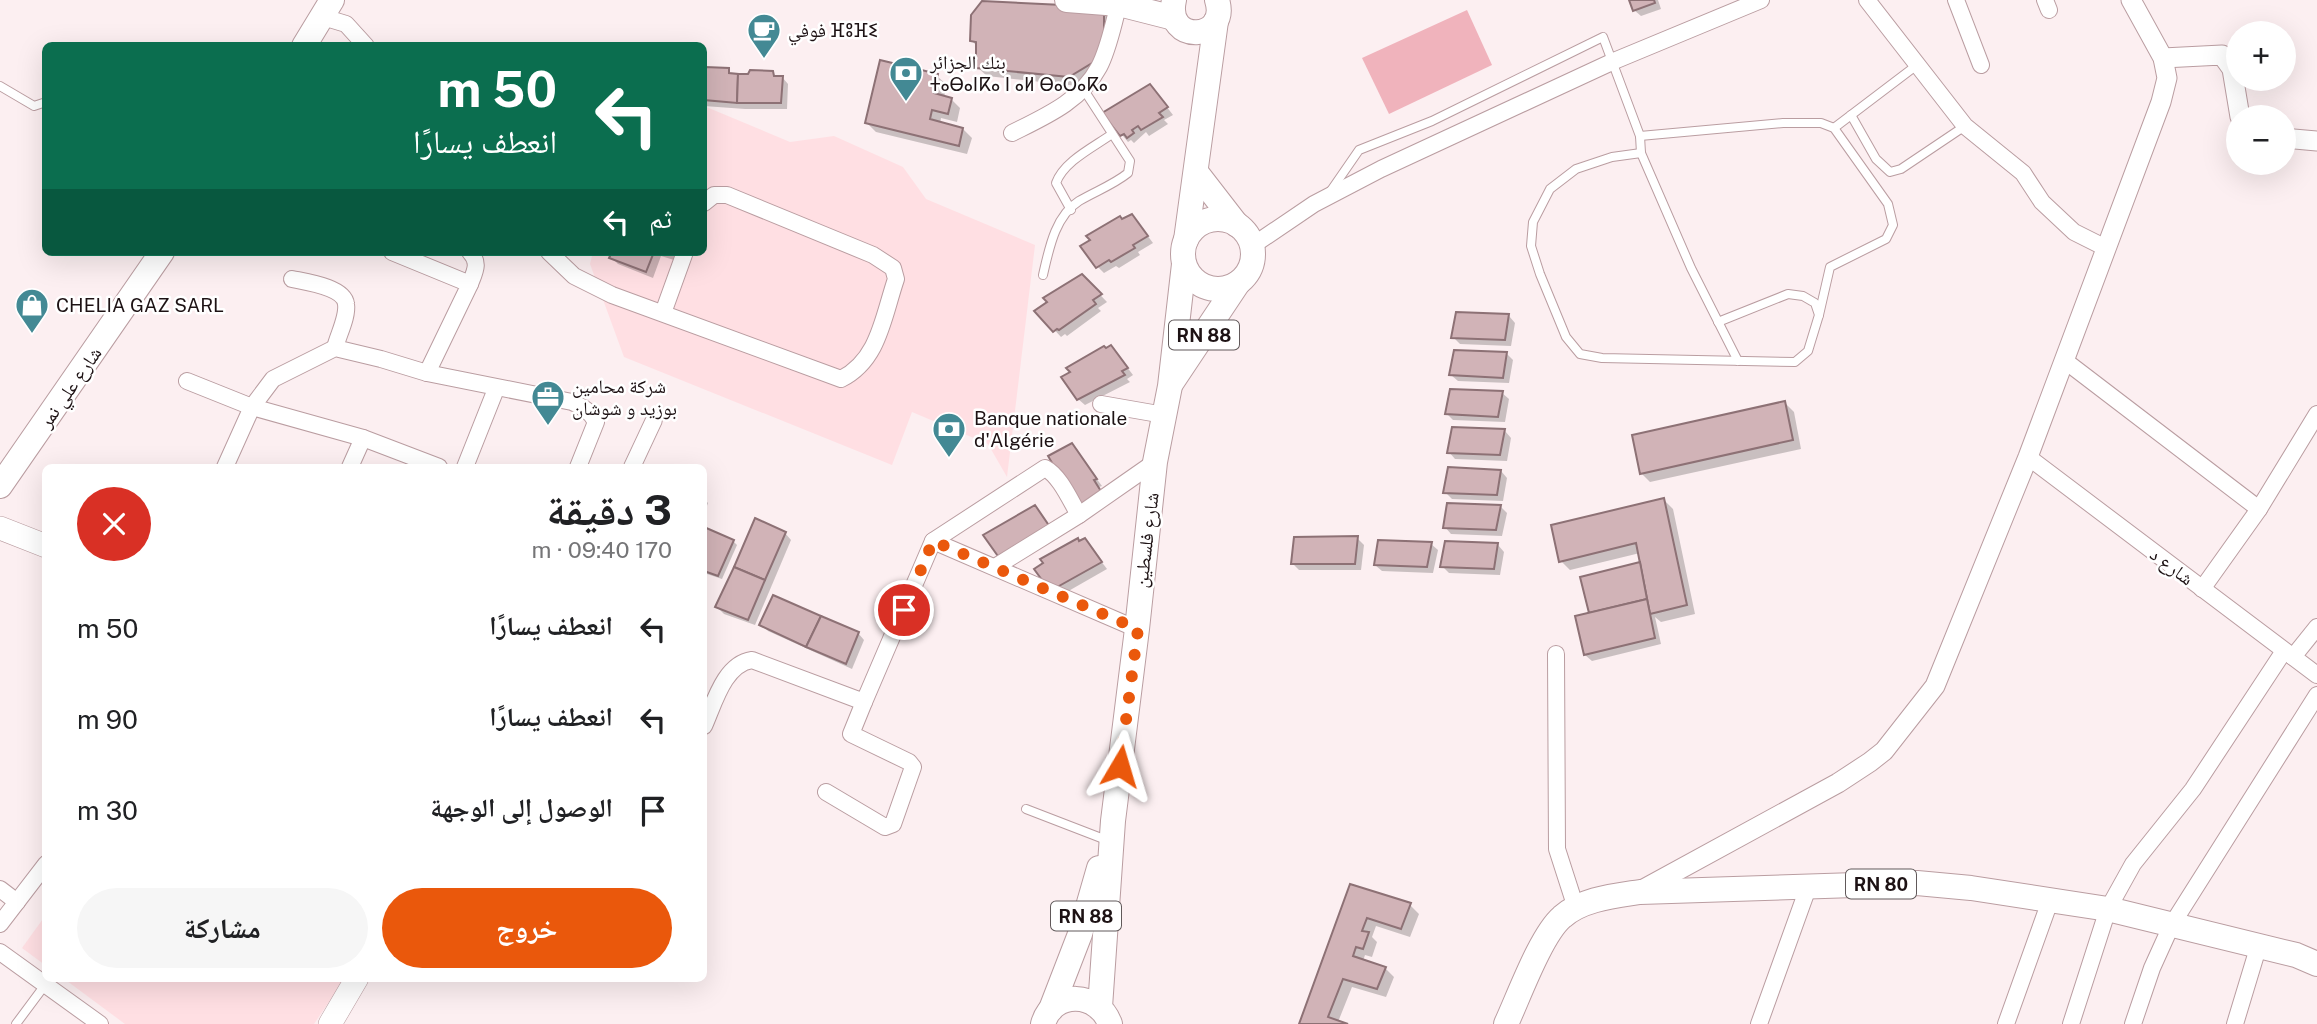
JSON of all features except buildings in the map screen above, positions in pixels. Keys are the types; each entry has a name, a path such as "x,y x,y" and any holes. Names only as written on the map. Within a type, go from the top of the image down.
{"main road":[{"path":"307,42 328,9 344,0"},
{"path":"1067,0 1174,9 1183,29 1210,18"},
{"name":"RN 88","path":"1170,386 1205,95 1210,18"},
{"path":"1196,172 1249,238 1252,246 1250,267 1237,283 1217,289 1206,287 1189,274 1185,252 1191,231 1208,220 1218,219 1237,225"},
{"name":"شارع علي نمر","path":"0,486 159,256"},
{"name":"RN 88","path":"1170,386 1237,283"},
{"name":"شارع فلسطين","path":"1105,1016 1111,834 1138,629 1155,462 1170,386"},
{"path":"0,528 42,545"},
{"name":"شارع فلسطين","path":"1047,1016 1080,934 1111,834"},
{"name":"RN 80","path":"1506,1024 1548,932 1562,916 1576,908 1612,896 1640,892 1917,883 1971,888 2108,909 2258,948 2296,955 2317,964"},
{"path":"330,1024 356,982"},
{"path":"1047,1016 1070,999 1091,1001 1105,1016"}],"street":[{"path":"1252,246 1326,197 1381,169 1614,61 1761,0"},
{"path":"1867,0 1965,127 2024,173 2042,202 2074,232 2106,248"},
{"path":"1956,0 1981,65"},
{"path":"1640,892 1838,783 1884,751 1935,686 2028,457 2161,102 2166,78 2163,58 2131,0"},
{"path":"1013,133 1068,103 1084,90 1100,65 1119,4"},
{"path":"328,9 362,42"},
{"path":"2163,58 2222,55 2232,69 2238,105"},
{"path":"2296,139 2317,141"},
{"path":"553,256 574,276 612,295 841,379 862,365 871,354 896,279 894,268 888,263 727,195 713,195 707,200"},
{"path":"402,256 470,284"},
{"path":"427,373 470,284 476,267 473,256"},
{"path":"663,313 684,256"},
{"path":"292,279 325,287 345,299 347,307 335,348"},
{"path":"226,464 252,407 272,379 335,348 427,373 572,402 592,413 596,422 579,464"},
{"path":"2064,360 2259,509"},
{"path":"187,381 252,407 363,438 431,464"},
{"path":"466,464 496,388"},
{"path":"1101,404 1164,415"},
{"path":"2202,589 2259,509 2317,414"},
{"path":"633,464 654,420"},
{"path":"351,464 363,438"},
{"name":"شارع د","path":"2028,457 2317,675"},
{"path":"995,567 1079,515 1155,462"},
{"path":"826,792 885,827 893,824 913,767 909,762 851,734 933,541 1045,468 1061,486 1079,515"},
{"path":"933,541 1138,629"},
{"path":"2071,1024 2108,909 2133,864 2193,789 2289,654 2317,626"},
{"path":"1556,654 1557,849 1576,908"},
{"path":"707,720 728,675 744,661 752,660 864,702"},
{"path":"2133,1024 2152,968 2171,926 2317,695"},
{"path":"0,925 42,869"},
{"path":"1759,1024 1809,885"},
{"path":"0,889 18,902"},
{"path":"2006,1024 2050,901"},
{"path":"2235,1024 2258,948"},
{"path":"0,952 100,1024"}],"lane":[{"path":"1326,197 1359,150 1432,121 1603,37 1640,136 1641,153 1691,268 1738,361"},
{"path":"1834,128 1917,65"},
{"path":"0,86 34,106 42,103"},
{"path":"1043,275 1052,237 1070,210 1077,203 1116,183 1128,173 1130,161 1084,90"},
{"path":"1851,115 1876,159 1890,172 1901,169 1965,127"},
{"path":"1640,136 1783,123 1821,123 1834,128 1888,205 1893,225 1886,239 1830,267 1808,351 1796,362 1602,358 1580,354 1566,337 1540,274 1531,246 1533,222 1550,189 1576,169 1612,157 1641,153"},
{"path":"1070,210 1056,183 1058,176 1112,134"},
{"path":"1718,322 1788,294 1803,296 1815,303 1819,315"},
{"path":"1026,809 1111,834"},
{"path":"16,1024 45,985"}],"shaded area":[{"path":"1467,10 1492,65 1389,114 1362,58"},
{"path":"707,107 790,142 834,136 903,167 926,199 1035,245 1007,477 988,444 912,412 892,465 624,357 590,264 592,256 707,256"},
{"path":"42,920 42,963 22,948"},
{"path":"68,982 342,982 314,1024 125,1024"}],"place":[{"name":"فوفي ⴼⵓⴼⵉ","path":"764,60"},
{"name":"بنك الجزائر ⵜⴰⴱⴰⵏⴽⴰ ⵏ ⴰⵍ ⴱⴰⵔⴰⴽⴰ","path":"906,103"},
{"name":"CHELIA GAZ SARL","path":"32,335"},
{"name":"شركة محامين بوزيد و شوشان","path":"548,427"},
{"name":"Banque nationale d'Algérie","path":"949,459"}],"route":[{"path":"904,610 933,541 1138,629 1120,766"}]}
